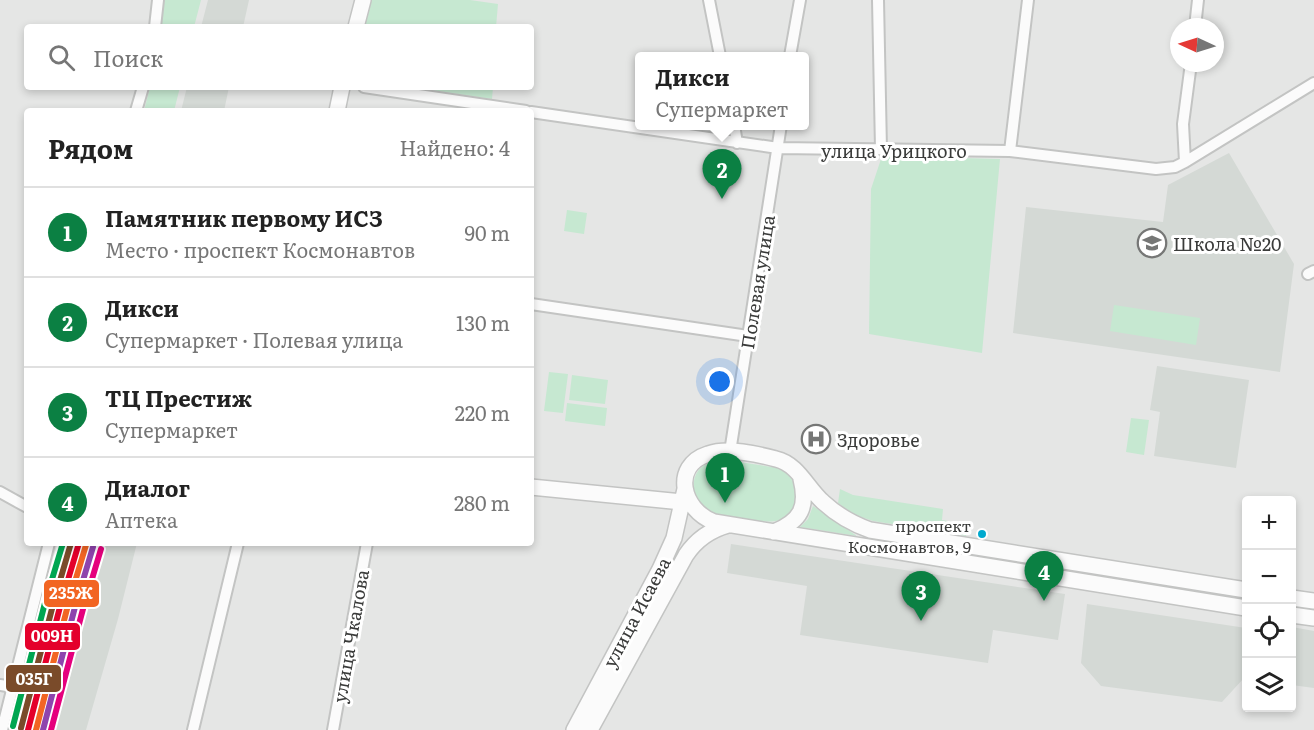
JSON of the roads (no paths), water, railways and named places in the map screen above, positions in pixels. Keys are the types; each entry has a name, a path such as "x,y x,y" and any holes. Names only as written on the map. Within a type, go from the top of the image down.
{"main road":[{"path":"357,24 363,0"},
{"path":"338,108 341,90"},
{"path":"1242,589 870,530 859,526 823,502 797,472 784,461 730,452 709,453 699,458 688,472 684,496 699,515 714,522 1242,607"},
{"path":"774,532 792,522 802,509 804,492 801,479"},
{"path":"534,487 684,496"},
{"name":"улица Исаева","path":"574,730 660,569 674,538 684,496"},
{"name":"улица Исаева","path":"591,730 686,555 703,537 719,527 730,525"},
{"path":"1296,599 1314,601"},
{"path":"1296,616 1314,618"}],"street":[{"path":"155,24 158,0"},
{"path":"709,0 719,52"},
{"path":"791,52 800,0"},
{"path":"878,0 881,149"},
{"path":"1010,151 1028,0"},
{"path":"1196,18 1198,0"},
{"path":"1185,162 1184,124 1190,72"},
{"name":"улица Урицкого","path":"655,130 778,148 1010,151 1156,169 1185,162 1314,83"},
{"path":"137,108 142,90"},
{"path":"384,90 506,108"},
{"name":"улица Урицкого","path":"534,112 635,127"},
{"path":"735,130 738,142"},
{"name":"Полевая улица","path":"730,452 780,130"},
{"path":"534,304 748,336"},
{"path":"0,492 24,505"},
{"path":"2,730 47,546"},
{"path":"193,730 237,546"},
{"name":"улица Чкалова","path":"333,730 366,546"},
{"path":"0,685 13,687"}],"place":[{"name":"Дикси","path":"722,199"},
{"name":"Школа №20","path":"1152,243"},
{"name":"Здоровье","path":"816,439"},
{"name":"Памятник первому ИСЗ","path":"725,503"},
{"name":"проспект Космонавтов, 9","path":"982,534"},
{"name":"Диалог","path":"1044,601"},
{"name":"ТЦ Престиж","path":"921,621"}]}
